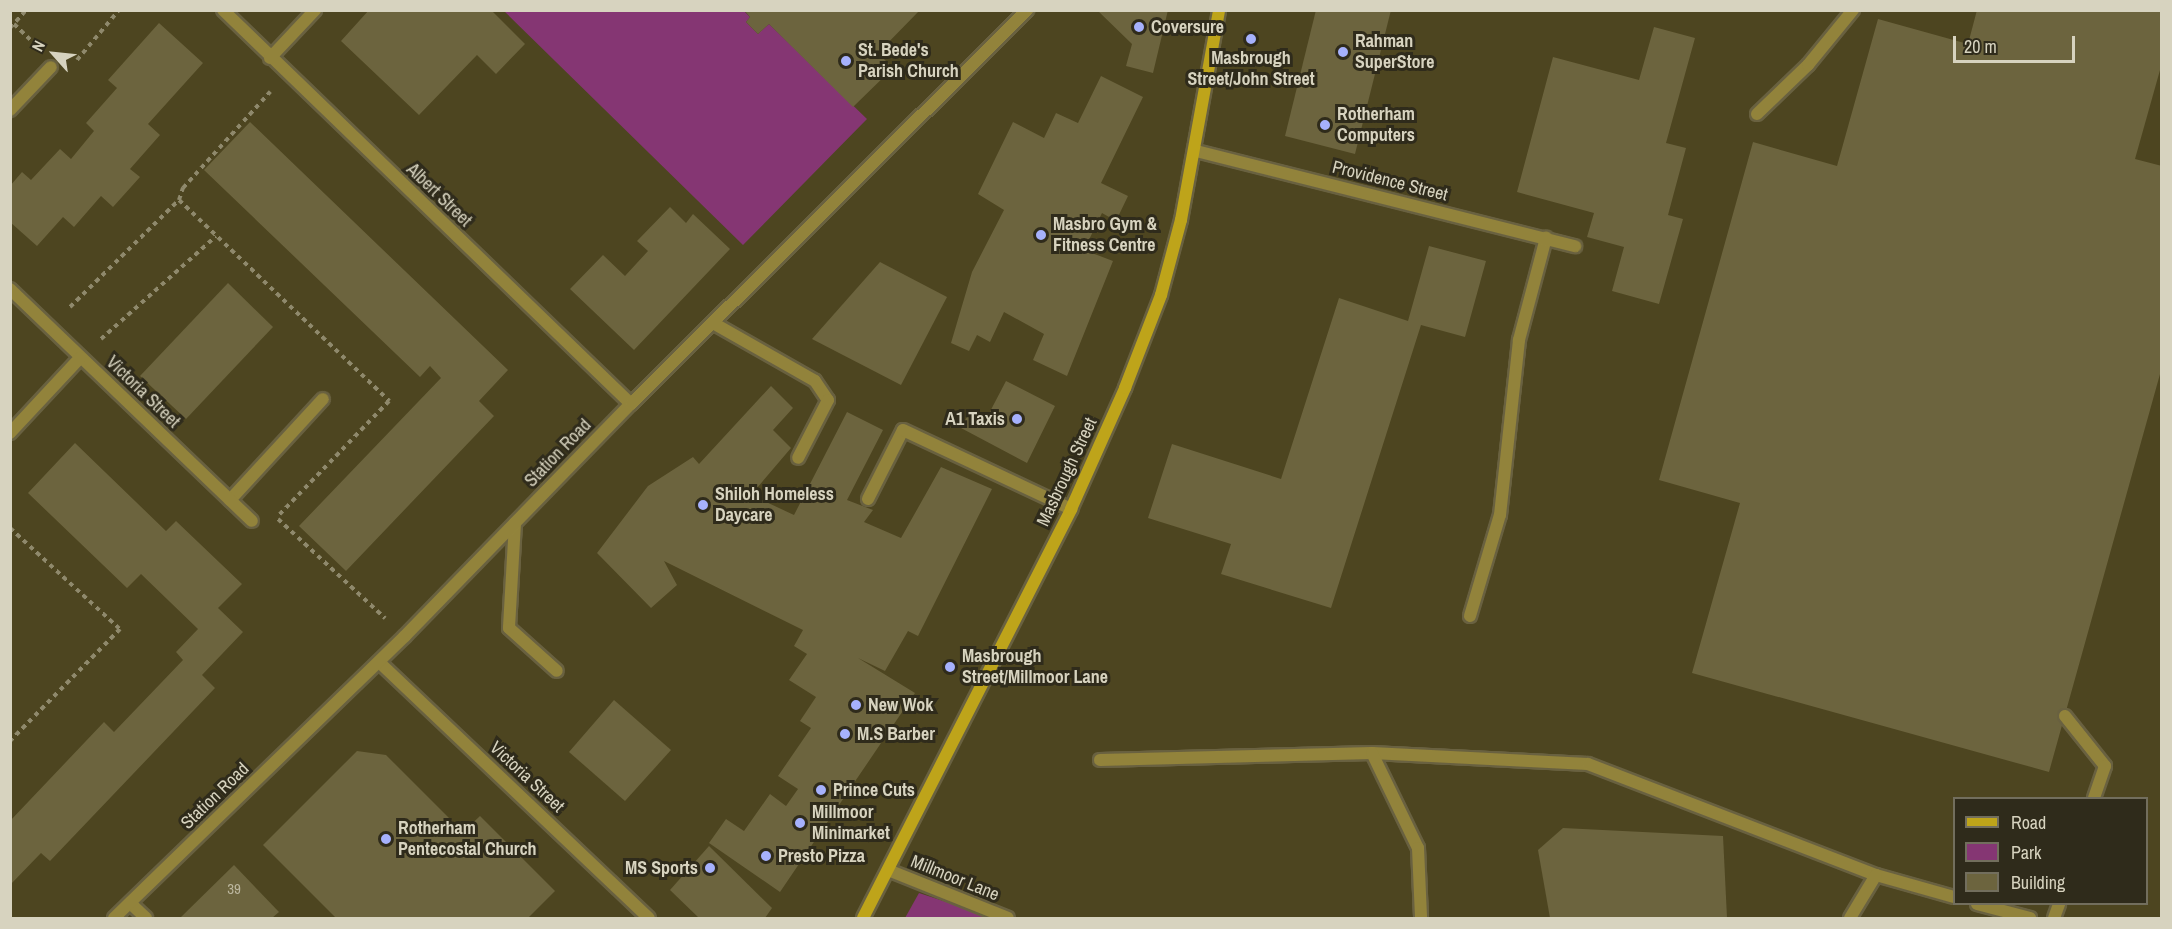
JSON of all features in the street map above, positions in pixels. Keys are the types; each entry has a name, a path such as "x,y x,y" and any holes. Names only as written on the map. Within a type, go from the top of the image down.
{"street":[{"name":"Albert Street","path":"223,10 286,74 631,404"},
{"path":"270,58 315,10"},
{"name":"Station Road","path":"114,918 379,662 631,404 1027,10"},
{"name":"Masbrough Street","path":"863,918 1071,509 1125,388 1161,295 1196,151 1219,10"},
{"path":"1757,114 1808,65 1853,10"},
{"path":"10,110 51,67"},
{"name":"Providence Street","path":"1196,151 1575,246"},
{"path":"1470,616 1500,515 1519,340 1545,238"},
{"name":"Victoria Street","path":"10,289 252,521"},
{"path":"713,324 815,381 828,400 798,458"},
{"path":"10,433 80,358"},
{"path":"230,500 323,399"},
{"path":"868,499 903,430 1071,509"},
{"path":"515,523 508,628 557,671"},
{"name":"Victoria Street","path":"379,662 650,918"},
{"path":"2065,716 2105,766 2094,797"},
{"path":"1372,753 1418,848 1421,918"},
{"path":"1100,760 1372,753 1588,764 1876,875 1953,897"},
{"name":"Millmoor Lane","path":"888,870 1008,918"},
{"path":"1850,918 1876,875"},
{"path":"130,903 146,918"},
{"path":"1982,918 1981,905 2030,918"}],"path":[{"path":"10,28 26,10"},
{"path":"51,67 72,65 119,10"},
{"path":"50,327 179,200 183,188 286,74"},
{"path":"179,200 389,400 276,518 252,521"},
{"path":"80,358 216,236"},
{"path":"276,518 405,636"},
{"path":"10,528 120,629 10,741"}],"green space":[{"path":"504,11 744,11 750,17 746,22 758,34 769,24 867,119 743,245"},
{"path":"919,893 995,918 905,918"}],"building":[{"path":"369,10 491,10 525,44 496,74 477,55 419,115 341,41"},
{"name":"St. Bede's Parish Church","path":"744,10 920,10 878,53 893,68 853,107 769,24 758,34 746,22 750,17"},
{"name":"Coversure","path":"1097,10 1168,10 1153,73 1126,66 1132,44"},
{"path":"1316,10 1391,10 1355,154 1285,136"},
{"path":"1977,10 2162,10 2162,63 2135,159 2162,166 2162,367 2049,772 1692,673 1740,503 1659,480 1753,142 1837,166 1878,19 1968,44"},
{"path":"159,23 203,63 148,124 160,135 130,169 140,177 113,207 101,196 74,227 63,217 37,246 10,222 10,186 22,172 31,180 60,149 71,159 94,131 86,123 117,88 108,80"},
{"path":"1654,27 1695,38 1666,143 1686,148 1668,215 1683,219 1659,304 1612,291 1624,247 1587,237 1594,213 1517,192 1553,57 1639,80"},
{"name":"Masbro Gym & Fitness Centre","path":"1101,76 1143,97 1101,183 1128,196 1116,221 1102,213 1084,250 1113,261 1067,376 1033,360 1044,334 1004,312 990,342 977,335 969,351 951,343 972,272 1004,210 978,194 1013,122 1044,138 1056,113 1078,123"},
{"path":"250,122 508,370 479,401 494,416 346,571 299,526 441,378 430,366 420,377 204,170"},
{"path":"670,207 686,223 693,214 730,249 634,350 570,289 603,255 625,276 648,251 637,241"},
{"path":"1429,246 1486,261 1465,337 1421,325 1331,608 1221,574 1231,544 1148,518 1172,444 1281,479 1339,298 1408,321"},
{"path":"880,262 947,297 901,385 812,339"},
{"path":"228,283 273,327 186,419 140,376"},
{"name":"A1 Taxis","path":"1006,381 1055,406 1027,463 961,428 968,415 984,423"},
{"path":"771,386 793,408 773,430 791,448 751,495 794,515 847,412 883,430 847,500 873,510 864,522 901,538 941,467 992,489 918,636 908,631 885,671 858,658 915,693 780,892 709,843 726,819 744,831 770,794 786,806 798,789 778,776 811,728 800,721 816,697 789,680 807,654 794,646 803,630 664,561 677,585 651,608 597,553 648,486 693,457 699,464"},
{"path":"75,443 166,531 176,521 242,584 218,608 243,632 202,675 215,688 50,861 41,853 10,885 10,821 104,722 114,732 183,660 176,652 198,629 141,574 127,588 28,493"},
{"path":"614,700 671,750 625,801 569,752"},
{"name":"Rotherham Pentecostal Church","path":"357,751 386,755 463,832 480,816 555,891 528,918 336,918 263,845"},
{"path":"1563,828 1723,836 1727,918 1550,918 1538,850"},
{"name":"MS Sports","path":"709,846 772,908 765,918 699,918 670,890"},
{"path":"234,865 279,912 272,918 180,918"}],"place":[{"name":"Coversure","path":"1139,27"},
{"name":"Masbrough Street/John Street","path":"1251,39"},
{"name":"Rahman SuperStore","path":"1343,52"},
{"name":"St. Bede's Parish Church","path":"846,61"},
{"name":"Rotherham Computers","path":"1325,125"},
{"name":"Masbro Gym & Fitness Centre","path":"1041,235"},
{"name":"A1 Taxis","path":"1017,419"},
{"name":"Shiloh Homeless Daycare","path":"703,505"},
{"name":"Masbrough Street/Millmoor Lane","path":"950,667"},
{"name":"New Wok","path":"856,705"},
{"name":"M.S Barber","path":"845,734"},
{"name":"Prince Cuts","path":"821,790"},
{"name":"Millmoor Minimarket","path":"800,823"},
{"name":"Rotherham Pentecostal Church","path":"386,839"},
{"name":"Presto Pizza","path":"766,856"},
{"name":"MS Sports","path":"710,868"}]}
